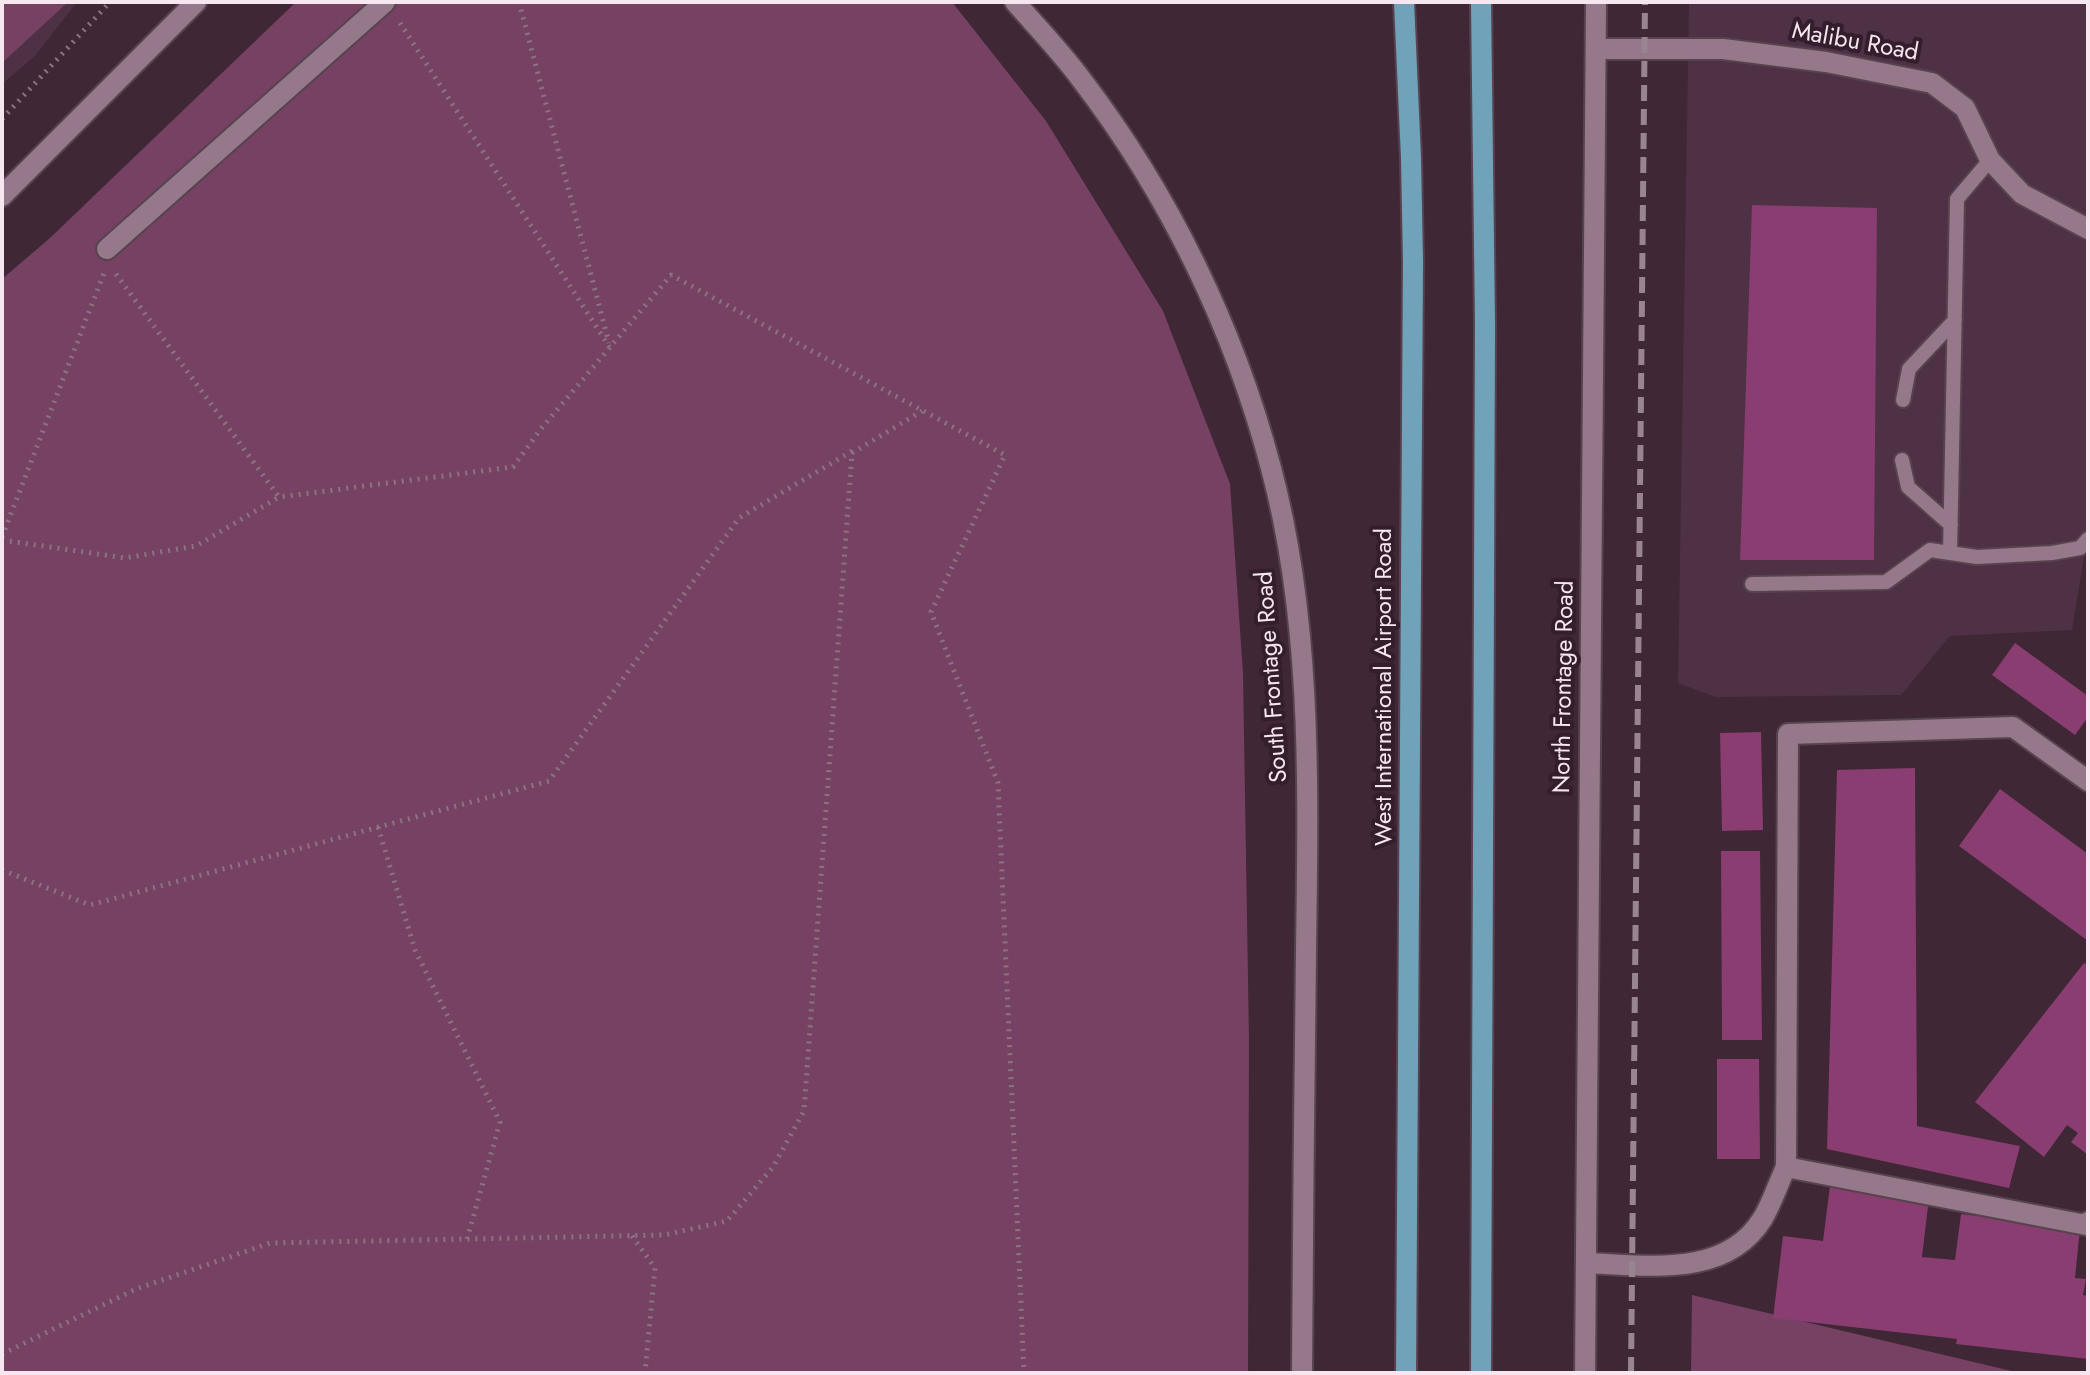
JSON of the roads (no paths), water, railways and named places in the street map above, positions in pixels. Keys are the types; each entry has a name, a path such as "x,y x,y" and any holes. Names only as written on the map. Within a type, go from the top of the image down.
{"main road":[{"name":"West International Airport Road","path":"1404,2 1413,262 1406,1373"},
{"path":"1481,2 1485,356 1481,1373"}],"street":[{"path":"108,256 385,2"},
{"name":"South Frontage Road","path":"1015,2 1080,77 1129,147 1176,225 1240,367 1271,468 1291,560 1302,655 1308,797 1302,1373"},
{"name":"North Frontage Road","path":"1585,1373 1596,2"},
{"path":"2,196 186,5"},
{"name":"Malibu Road","path":"1597,49 1723,49 1826,62 1932,83 1965,108 1990,160 2022,194 2088,229"},
{"path":"1586,1263 1676,1266 1709,1260 1738,1247 1762,1220 1786,1167 1788,734 2013,727 2088,781"},
{"path":"1786,1167 2086,1225 2088,1222"}],"lane":[{"path":"1950,553 1957,199 1990,160"},
{"path":"1903,400 1909,369 1955,320"},
{"path":"1902,460 1908,487 1951,525"},
{"path":"1752,584 1886,582 1930,550 1977,557 2052,553 2080,548 2088,539"}],"railway":[{"path":"1631,1373 1645,2"}]}
